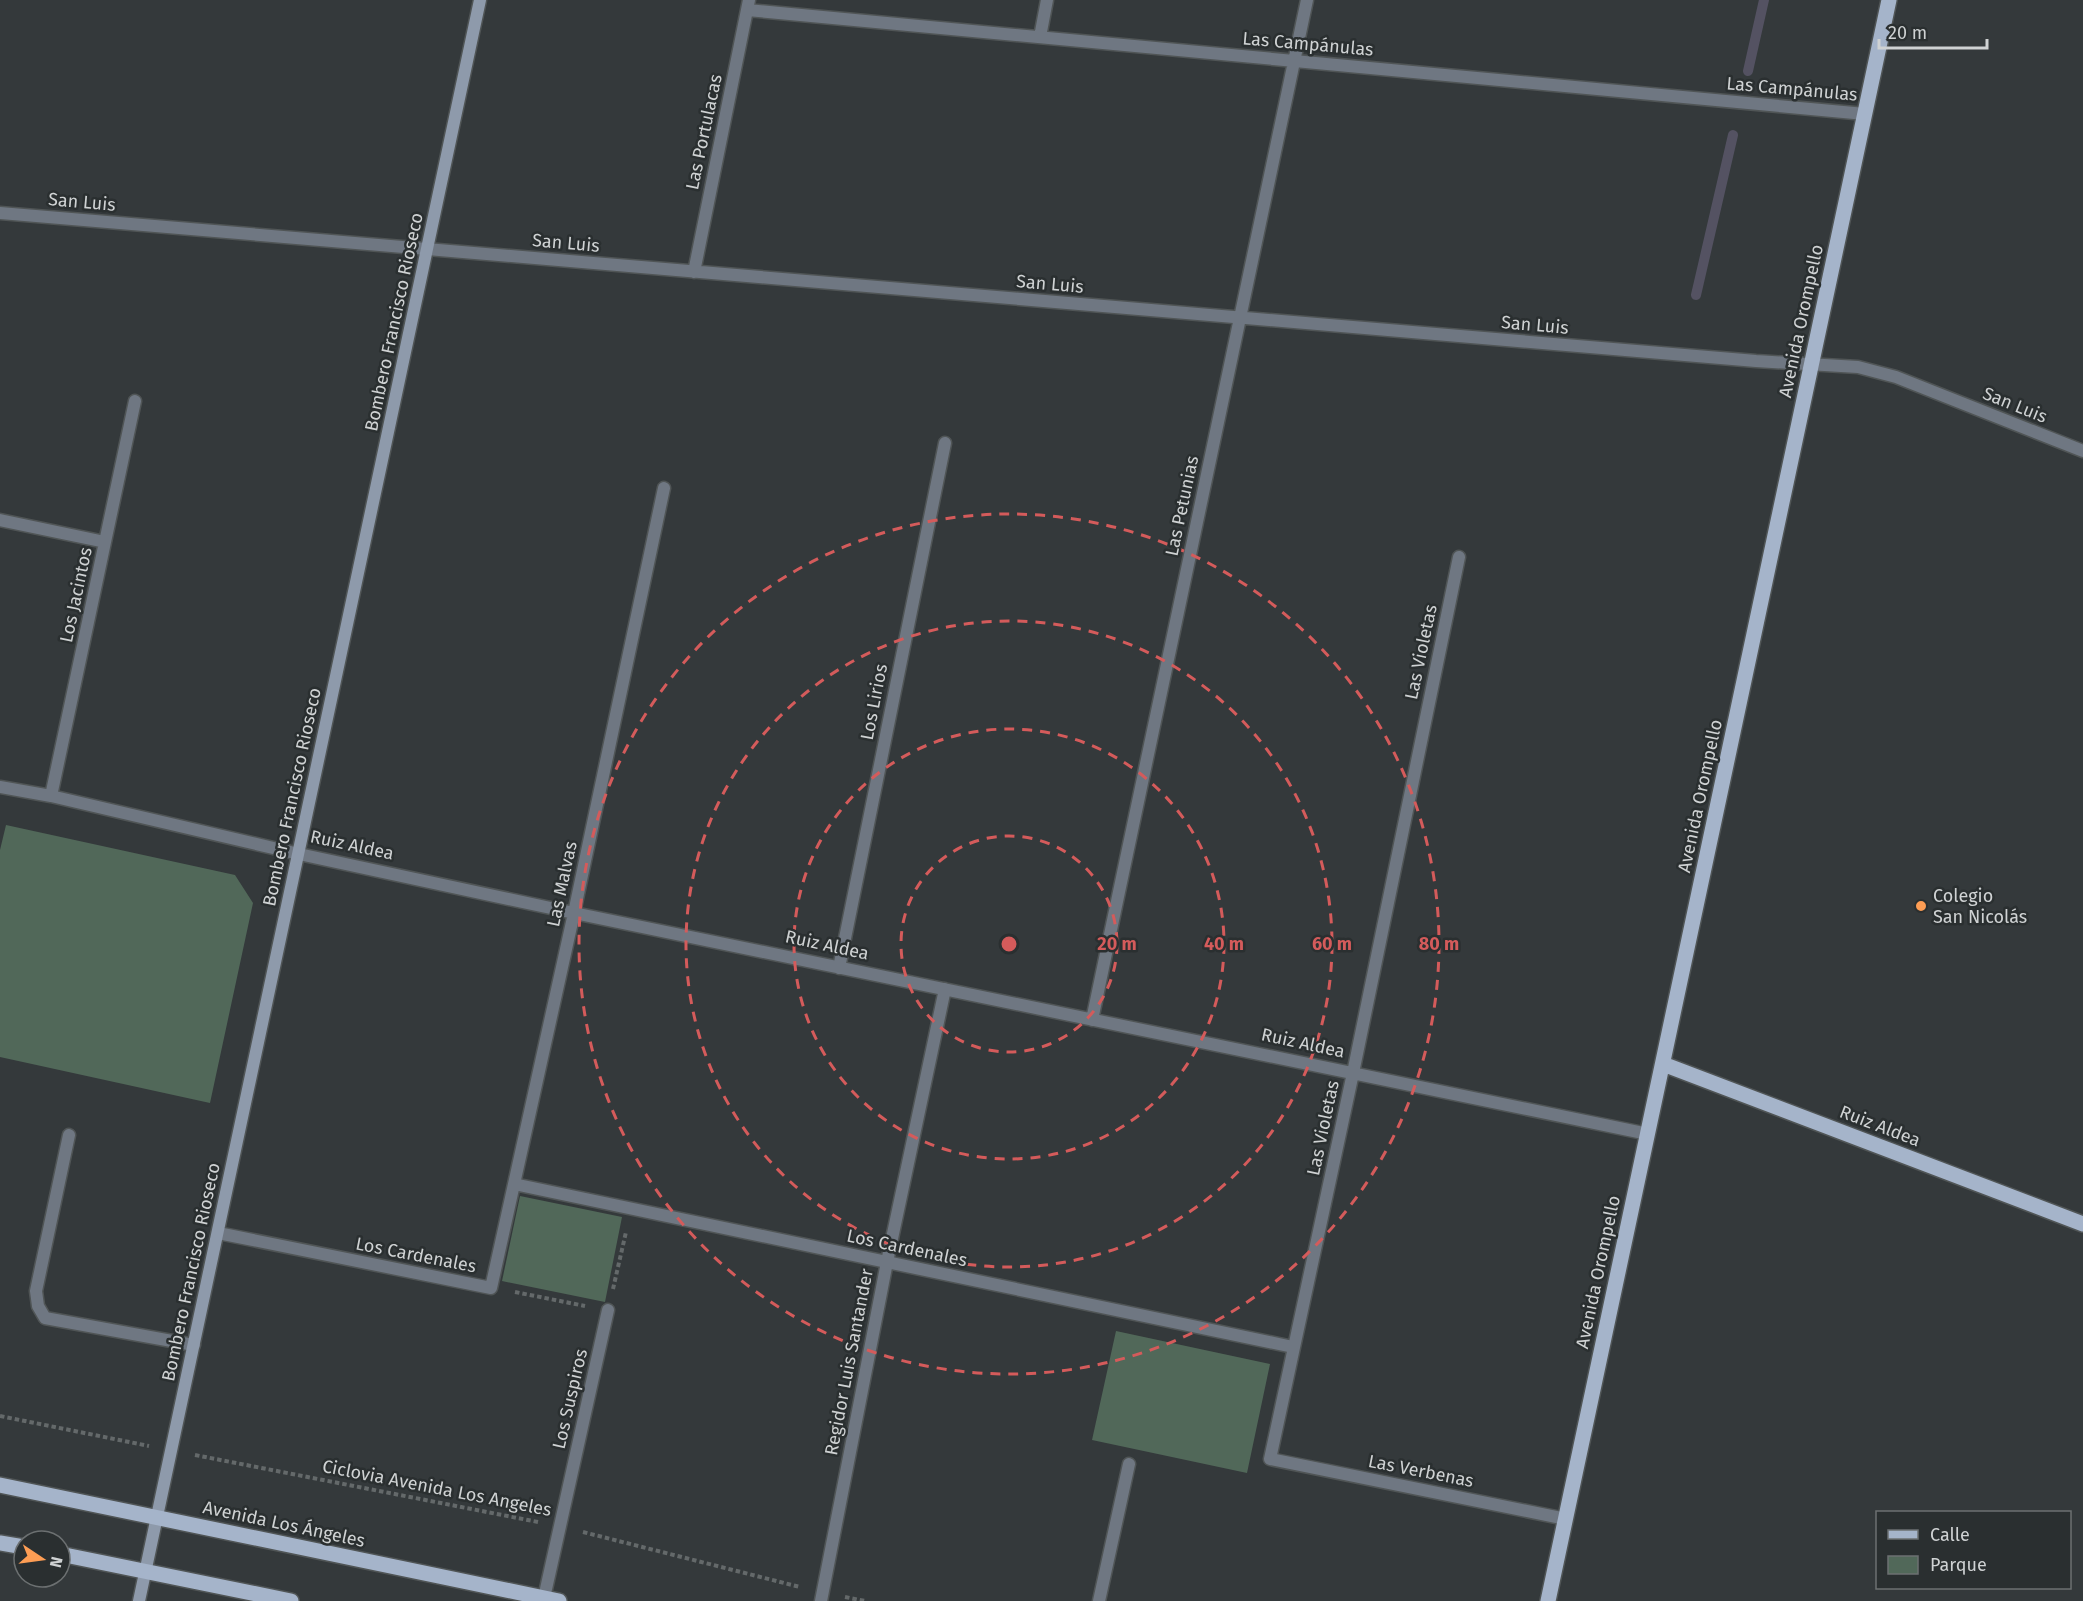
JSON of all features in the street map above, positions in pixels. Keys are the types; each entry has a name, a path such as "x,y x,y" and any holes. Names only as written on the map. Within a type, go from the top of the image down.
{"main road":[{"name":"Bombero Francisco Rioseco","path":"139,1601 480,0"},
{"name":"Avenida Orompello","path":"1548,1601 1889,0"},
{"name":"Ruiz Aldea","path":"1663,1064 2083,1224"},
{"name":"Avenida Los Ángeles","path":"0,1485 552,1599"},
{"path":"72,1556 291,1601"}],"street":[{"path":"1040,37 1047,0"},
{"name":"Las Petunias","path":"1092,1020 1307,0"},
{"name":"Las Campánulas","path":"748,5 1040,37 1865,114"},
{"name":"Las Portulacas","path":"694,272 748,5"},
{"name":"San Luis","path":"0,213 1811,366 1858,367 1896,377 2083,452"},
{"name":"Los Jacintos","path":"51,796 135,401"},
{"name":"Los Lirios","path":"839,968 945,443"},
{"name":"Las Malvas","path":"491,1288 574,913 664,488"},
{"path":"0,520 105,542"},
{"name":"Las Violetas","path":"1270,1459 1353,1073 1459,557"},
{"name":"Ruiz Aldea","path":"0,787 51,796 298,854 574,913 1648,1134"},
{"name":"Regidor Luis Santander","path":"822,1597 887,1262 945,989"},
{"path":"69,1135 36,1291 38,1306 45,1318 194,1345"},
{"name":"Los Cardenales","path":"514,1184 1293,1347"},
{"name":"Los Cardenales","path":"218,1233 491,1288"},
{"name":"Los Suspiros","path":"552,1599 560,1526 608,1310"},
{"name":"Las Verbenas","path":"1270,1459 1566,1519"},
{"path":"1099,1601 1129,1464"}],"path":[{"path":"608,1310 631,1208"},
{"name":"Los Cardenales","path":"491,1288 608,1310"},
{"name":"Ciclovia Avenida Los Angeles","path":"0,1416 560,1526 822,1597 865,1601"}],"green space":[{"path":"6,825 235,875 253,903 210,1103 0,1057 0,850"},
{"path":"520,1196 622,1217 605,1302 502,1281"},
{"path":"1116,1331 1270,1364 1247,1473 1092,1440"}],"waterway":[{"path":"1748,71 1764,0"},
{"path":"1696,295 1733,135"}],"place":[{"name":"Colegio San Nicolás","path":"1921,906"}]}
